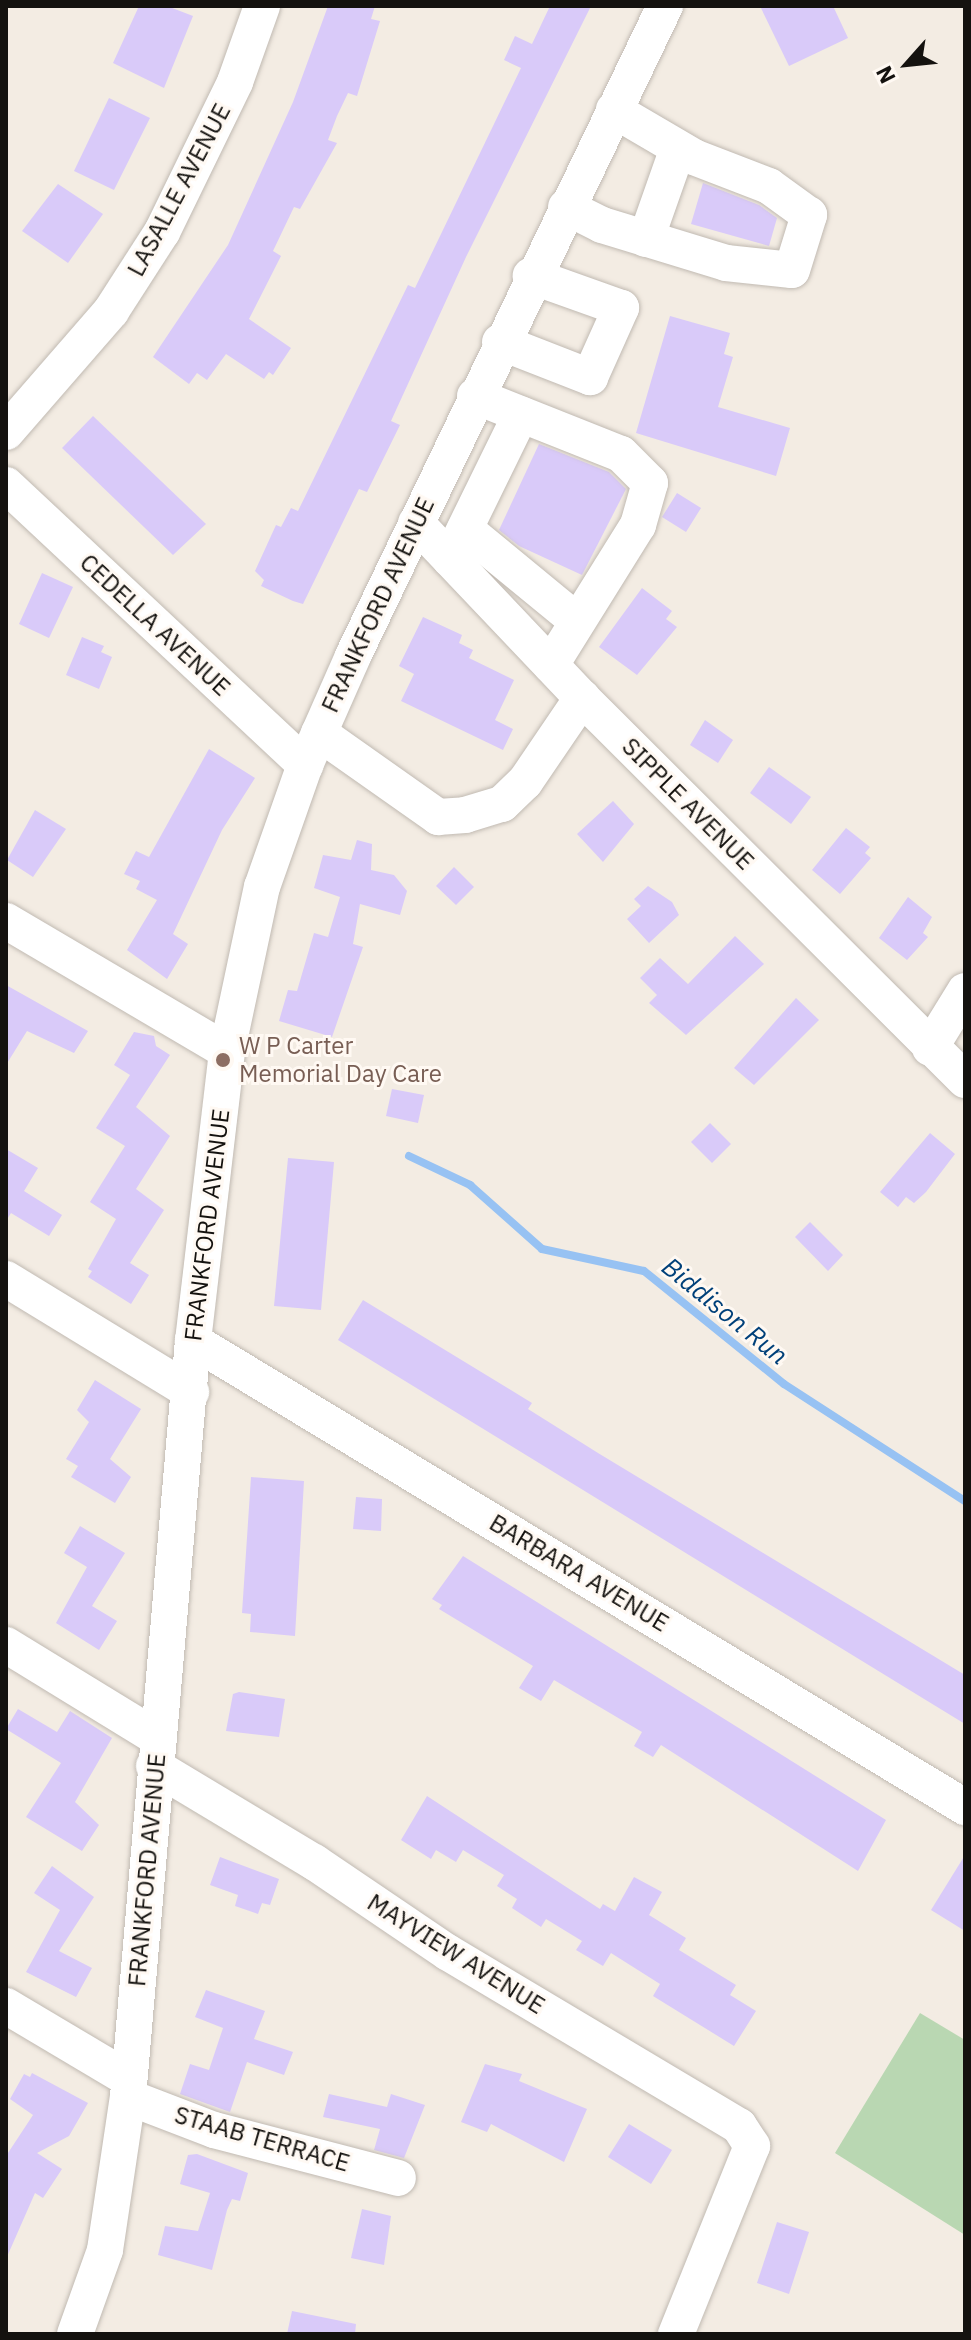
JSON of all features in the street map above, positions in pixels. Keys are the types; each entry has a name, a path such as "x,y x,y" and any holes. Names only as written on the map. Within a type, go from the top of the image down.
{"street":[{"name":"LASALLE AVENUE","path":"6,432 111,311 162,232 235,82 262,6"},
{"name":"FRANKFORD AVENUE","path":"75,2334 105,2250 129,2088 193,1341 227,1051 262,887 312,749 531,276 665,6"},
{"path":"566,207 646,239 726,263 792,270 809,215 769,186 678,148 614,110"},
{"path":"646,239 678,148"},
{"path":"500,342 590,377 621,308 531,276"},
{"path":"475,396 621,454 650,483 638,525 551,665"},
{"path":"521,414 458,544 522,575 577,621"},
{"path":"443,466 483,492"},
{"name":"CEDELLA AVENUE","path":"6,485 312,749 438,817 465,815 502,804 525,782 582,698"},
{"name":"SIPPLE AVENUE","path":"416,523 458,544 494,606 582,698 965,1080"},
{"path":"494,606 522,575"},
{"path":"6,921 227,1051"},
{"path":"930,1048 965,991"},
{"path":"6,1279 191,1392"},
{"name":"BARBARA AVENUE","path":"193,1341 965,1807"},
{"name":"MAYVIEW AVENUE","path":"6,1645 447,1952 739,2126 752,2146 676,2334"},
{"name":"STAAB TERRACE","path":"6,2006 129,2088 214,2130 398,2178"}],"green space":[{"path":"920,2013 965,2040 965,2235 835,2153"}],"building":[{"path":"139,6 167,6 193,16 164,88 113,63"},
{"path":"328,6 375,6 371,19 380,21 357,96 348,93 328,140 337,143 300,209 294,207 273,251 281,256 249,319 291,348 273,375 269,372 264,379 226,354 207,380 197,373 189,384 153,357 228,245 293,102"},
{"path":"550,6 591,6 466,257 391,421 400,425 367,492 359,489 303,604 293,601 261,586 264,580 255,571 276,525 281,527 291,508 298,511 408,285 415,288 521,68 504,60 515,36 532,44"},
{"path":"760,6 833,6 848,38 789,66"},
{"path":"109,98 150,118 114,190 74,171"},
{"path":"703,183 759,205 777,218 769,246 691,224"},
{"path":"58,184 103,214 68,263 22,231"},
{"path":"670,316 730,333 724,354 733,357 718,407 790,428 776,476 636,433"},
{"path":"93,416 206,524 173,555 62,448"},
{"path":"539,444 609,472 626,489 582,575 519,546 499,530"},
{"path":"677,493 701,508 686,532 662,517"},
{"path":"42,573 73,587 49,638 19,624"},
{"path":"642,588 672,611 666,619 677,627 637,675 599,647"},
{"path":"423,617 462,635 459,643 473,650 469,658 514,680 495,720 513,729 503,750 401,701 414,674 399,666"},
{"path":"82,637 104,646 101,652 112,657 99,689 66,675"},
{"path":"705,720 733,740 718,763 690,745"},
{"path":"209,749 255,778 222,830 173,934 188,944 167,979 127,950 157,900 136,889 140,881 124,874 136,851 149,857"},
{"path":"769,767 811,797 791,824 750,793"},
{"path":"613,801 634,824 603,862 577,834"},
{"path":"35,810 66,829 33,877 7,860"},
{"path":"846,828 870,847 865,853 871,858 840,894 812,870"},
{"path":"357,840 372,844 371,870 394,875 407,891 400,915 360,904 353,944 363,947 332,1037 279,1021 288,990 297,991 314,933 328,937 340,897 314,888 323,855 351,860"},
{"path":"454,867 474,887 456,905 436,886"},
{"path":"648,886 672,902 679,915 649,943 627,919 641,906 634,899"},
{"path":"908,897 932,917 923,933 928,937 907,960 879,938"},
{"path":"735,936 764,964 686,1035 649,1003 657,995 640,978 660,958 688,984"},
{"path":"6,985 88,1031 74,1053 27,1031 6,1065"},
{"path":"796,998 819,1020 754,1085 734,1068"},
{"path":"134,1032 154,1036 156,1046 170,1055 136,1107 170,1136 136,1189 164,1210 130,1263 149,1275 131,1304 88,1277 92,1271 88,1269 116,1219 90,1202 125,1146 96,1128 130,1075 114,1065"},
{"path":"392,1089 424,1095 418,1123 386,1116"},
{"path":"710,1123 731,1144 712,1163 691,1142"},
{"path":"930,1133 955,1154 926,1192 914,1203 906,1197 898,1207 880,1192"},
{"path":"6,1149 38,1168 24,1191 62,1215 49,1236 11,1213 6,1221"},
{"path":"288,1158 334,1162 321,1310 274,1306"},
{"path":"810,1222 843,1255 828,1271 795,1237"},
{"path":"363,1300 532,1403 528,1409 598,1453 965,1675 965,1724 338,1340"},
{"path":"95,1380 141,1409 110,1459 131,1477 115,1503 71,1477 78,1466 66,1459 89,1422 77,1410"},
{"path":"251,1477 304,1481 295,1636 250,1632 251,1614 242,1613"},
{"path":"356,1497 382,1499 381,1531 353,1529"},
{"path":"80,1526 125,1553 92,1606 117,1621 99,1650 56,1623 87,1567 64,1553"},
{"path":"463,1556 886,1820 858,1871 661,1745 653,1757 634,1746 642,1732 554,1680 541,1701 519,1688 533,1666 439,1609 442,1605 432,1599"},
{"path":"239,1692 285,1699 279,1737 226,1731 233,1694"},
{"path":"18,1709 57,1732 70,1711 112,1738 75,1802 99,1825 82,1851 26,1817 61,1763 6,1729"},
{"path":"427,1796 600,1909 603,1904 615,1911 634,1877 662,1892 649,1915 686,1938 679,1950 736,1985 730,1995 756,2011 734,2046 653,1996 660,1984 611,1953 603,1966 576,1950 582,1941 546,1919 541,1927 512,1908 517,1899 497,1886 504,1875 463,1850 456,1862 436,1850 431,1859 401,1840"},
{"path":"965,1855 965,1931 931,1910"},
{"path":"220,1857 279,1879 270,1905 262,1903 258,1914 235,1906 238,1895 210,1885"},
{"path":"52,1866 94,1897 59,1951 92,1968 76,1997 26,1972 60,1910 34,1893"},
{"path":"206,1990 265,2011 254,2039 293,2052 284,2075 247,2062 230,2112 180,2094 190,2064 209,2070 223,2028 195,2017"},
{"path":"485,2064 522,2074 519,2081 587,2109 564,2162 491,2124 487,2132 461,2122"},
{"path":"32,2073 88,2103 69,2136 37,2153 62,2169 43,2198 35,2193 6,2259 6,2156 33,2115 10,2099 24,2074 30,2077"},
{"path":"329,2094 387,2107 391,2094 425,2105 404,2158 374,2150 380,2129 323,2117"},
{"path":"629,2124 672,2150 651,2184 608,2157"},
{"path":"197,2154 248,2173 240,2201 232,2199 227,2210 212,2270 158,2255 165,2226 198,2231 210,2193 180,2184 188,2155"},
{"path":"362,2209 391,2216 384,2265 351,2258"},
{"path":"777,2222 809,2232 789,2294 757,2283"},
{"path":"292,2311 356,2324 355,2334 287,2334"}],"waterway":[{"name":"Biddison Run","path":"409,1156 470,1185 542,1249 644,1271 784,1384 965,1501"}],"place":[{"name":"W P Carter Memorial Day Care","path":"223,1060"}]}
